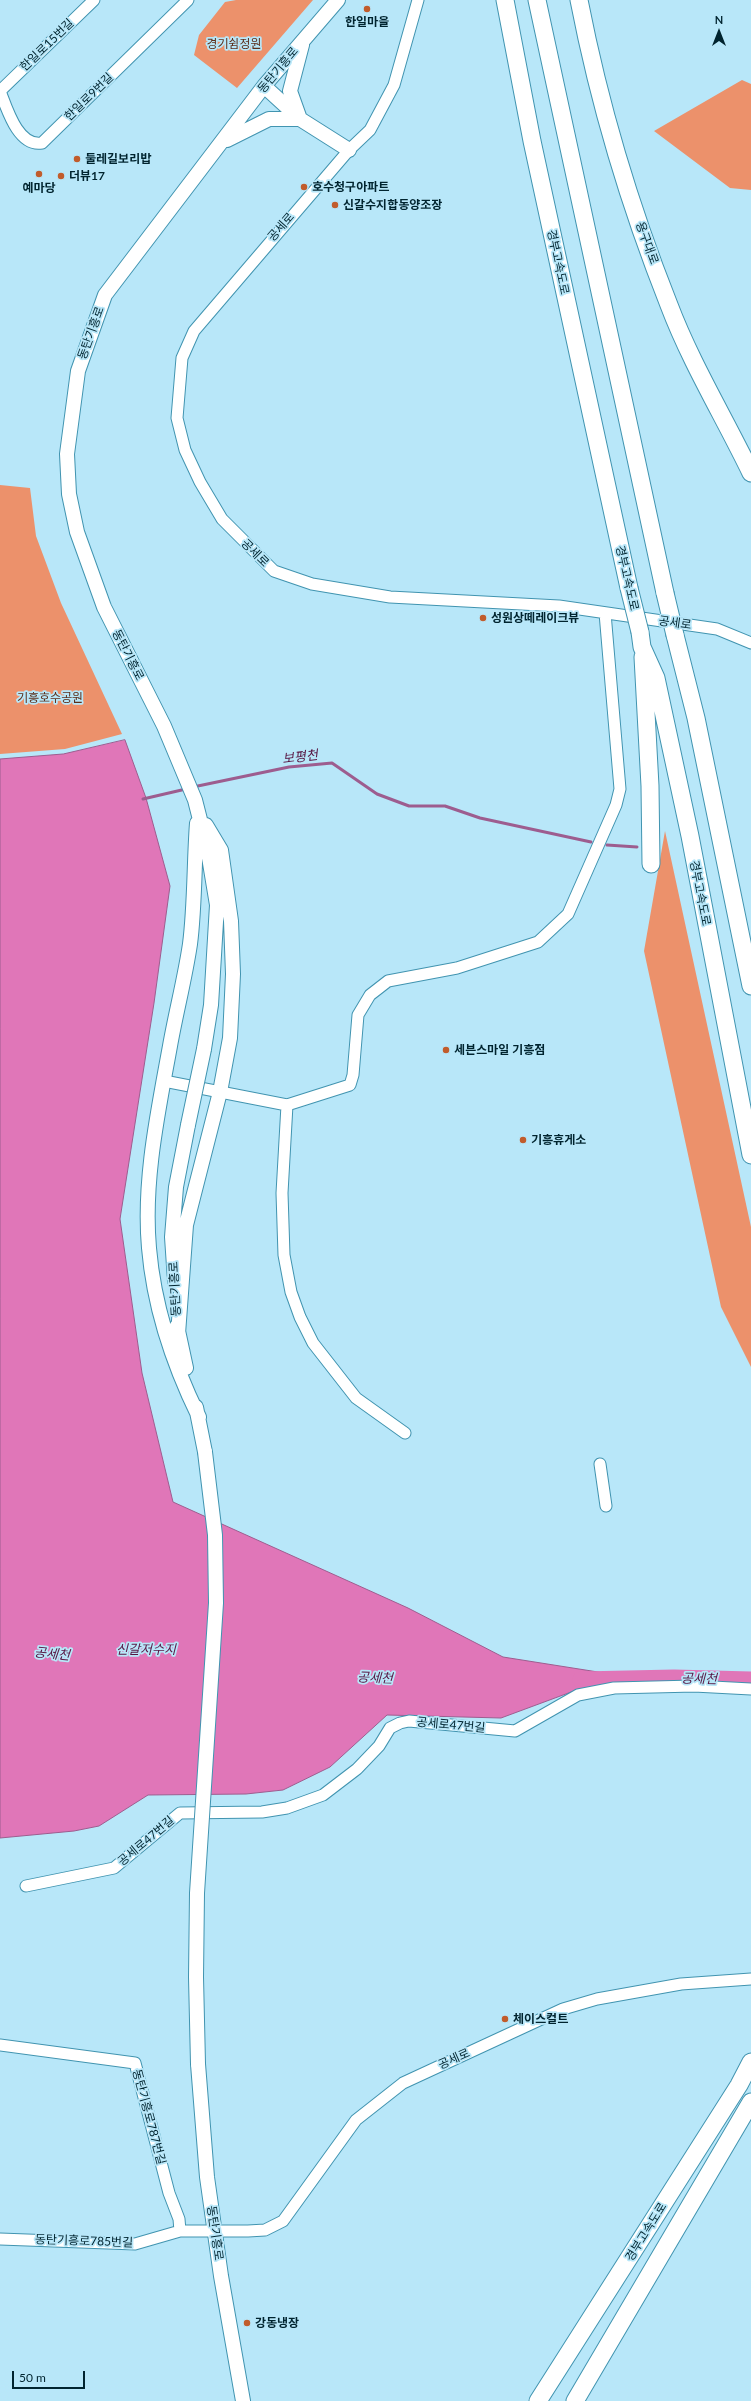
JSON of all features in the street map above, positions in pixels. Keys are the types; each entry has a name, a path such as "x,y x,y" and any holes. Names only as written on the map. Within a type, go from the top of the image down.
{"highway":[{"name":"경부고속도로","path":"505,0 533,149 629,588 641,640 656,678 672,753 751,1155"},
{"path":"537,0 665,593 696,718 751,986"},
{"name":"용구대로","path":"580,0 590,55 628,190 669,306 751,473"},
{"path":"731,433 751,456"},
{"path":"641,640 651,836 647,862"},
{"name":"경부고속도로","path":"538,2401 739,2085 751,2062"},
{"name":"경부고속도로","path":"574,2401 751,2102"}],"main road":[{"name":"동탄기흥로","path":"243,2401 207,2177 198,2064 196,1962 197,1893 216,1603 215,1535 205,1452 199,1417 178,1334 172,1236 176,1187 204,1049 211,1006 217,905 208,851 196,805 164,726 104,607 77,532 69,494 67,454 78,371 105,295 264,86 338,0"},
{"path":"300,119 290,91 303,41"},
{"path":"264,86 300,119 349,150"},
{"path":"221,143 269,119 300,119"},
{"path":"196,805 190,944 152,1154 148,1200 149,1248 158,1309 181,1381 199,1417"},
{"path":"178,1334 186,1225 220,1092 230,1038 232,974 231,921 220,850 196,805"}],"street":[{"name":"한일로15번길","path":"0,91 94,0"},
{"name":"한일로9번길","path":"0,91 11,118 26,140 35,144 42,143 188,0"},
{"name":"공세로","path":"418,0 394,86 370,130 349,150 194,331 182,358 177,418 184,450 200,482 222,519 274,571 312,584 390,597 559,606 717,629 751,643"},
{"path":"164,1081 287,1106 350,1085 353,1075 358,1015 370,995 388,981 458,968 538,942 568,914 616,805 620,789 605,613"},
{"path":"287,1106 282,1193 284,1255 291,1292 300,1316 313,1343 356,1398 405,1432"},
{"path":"600,1464 606,1506"},
{"name":"공세로47번길","path":"26,1886 114,1868 180,1814 262,1812 288,1808 324,1795 357,1769 379,1746 390,1728 400,1723 409,1721 515,1731 578,1695 614,1688 694,1686 751,1689"},
{"name":"공세로","path":"215,2232 265,2230 283,2222 356,2120 402,2083 563,2009 597,1999 681,1984 750,1978"},
{"name":"동탄기흥로787번길","path":"0,2045 135,2063 169,2193 179,2219 180,2232"},
{"name":"동탄기흥로785번길","path":"0,2239 135,2244 180,2232 215,2232"}],"green space":[{"name":"경기쉼정원","path":"236,0 313,0 237,88 194,55 199,35 225,2"},
{"path":"742,80 751,84 751,190 730,188 654,131"},
{"name":"기흥호수공원","path":"0,485 30,488 36,536 61,603 122,734 65,749 0,754"},
{"path":"665,831 751,1227 751,1367 721,1307 644,951"}],"water":[{"name":"신갈저수지","path":"125,740 146,798 170,886 154,1003 120,1219 142,1373 173,1502 408,1608 503,1657 617,1675 501,1718 387,1715 330,1767 283,1790 246,1794 148,1795 99,1826 74,1831 0,1838 0,759 63,754"}],"waterway":[{"name":"보평천","path":"193,787 289,767 332,763 377,794 409,806 445,806 480,818 591,842"},
{"name":"보평천","path":"143,799 186,789"},
{"name":"보평천","path":"607,845 637,847"},
{"name":"공세천","path":"581,1680 674,1678 751,1680"}],"place":[{"name":"한일마을","path":"367,9"},
{"name":"둘레길보리밥","path":"77,159"},
{"name":"예마당","path":"39,174"},
{"name":"더뷰17","path":"61,176"},
{"name":"호수청구아파트","path":"304,187"},
{"name":"신갈수지합동양조장","path":"335,205"},
{"name":"성원상떼레이크뷰","path":"483,618"},
{"name":"세븐스마일 기흥점","path":"446,1050"},
{"name":"기흥휴게소","path":"523,1140"},
{"name":"체이스컬트","path":"505,2019"},
{"name":"강동냉장","path":"247,2323"}]}
